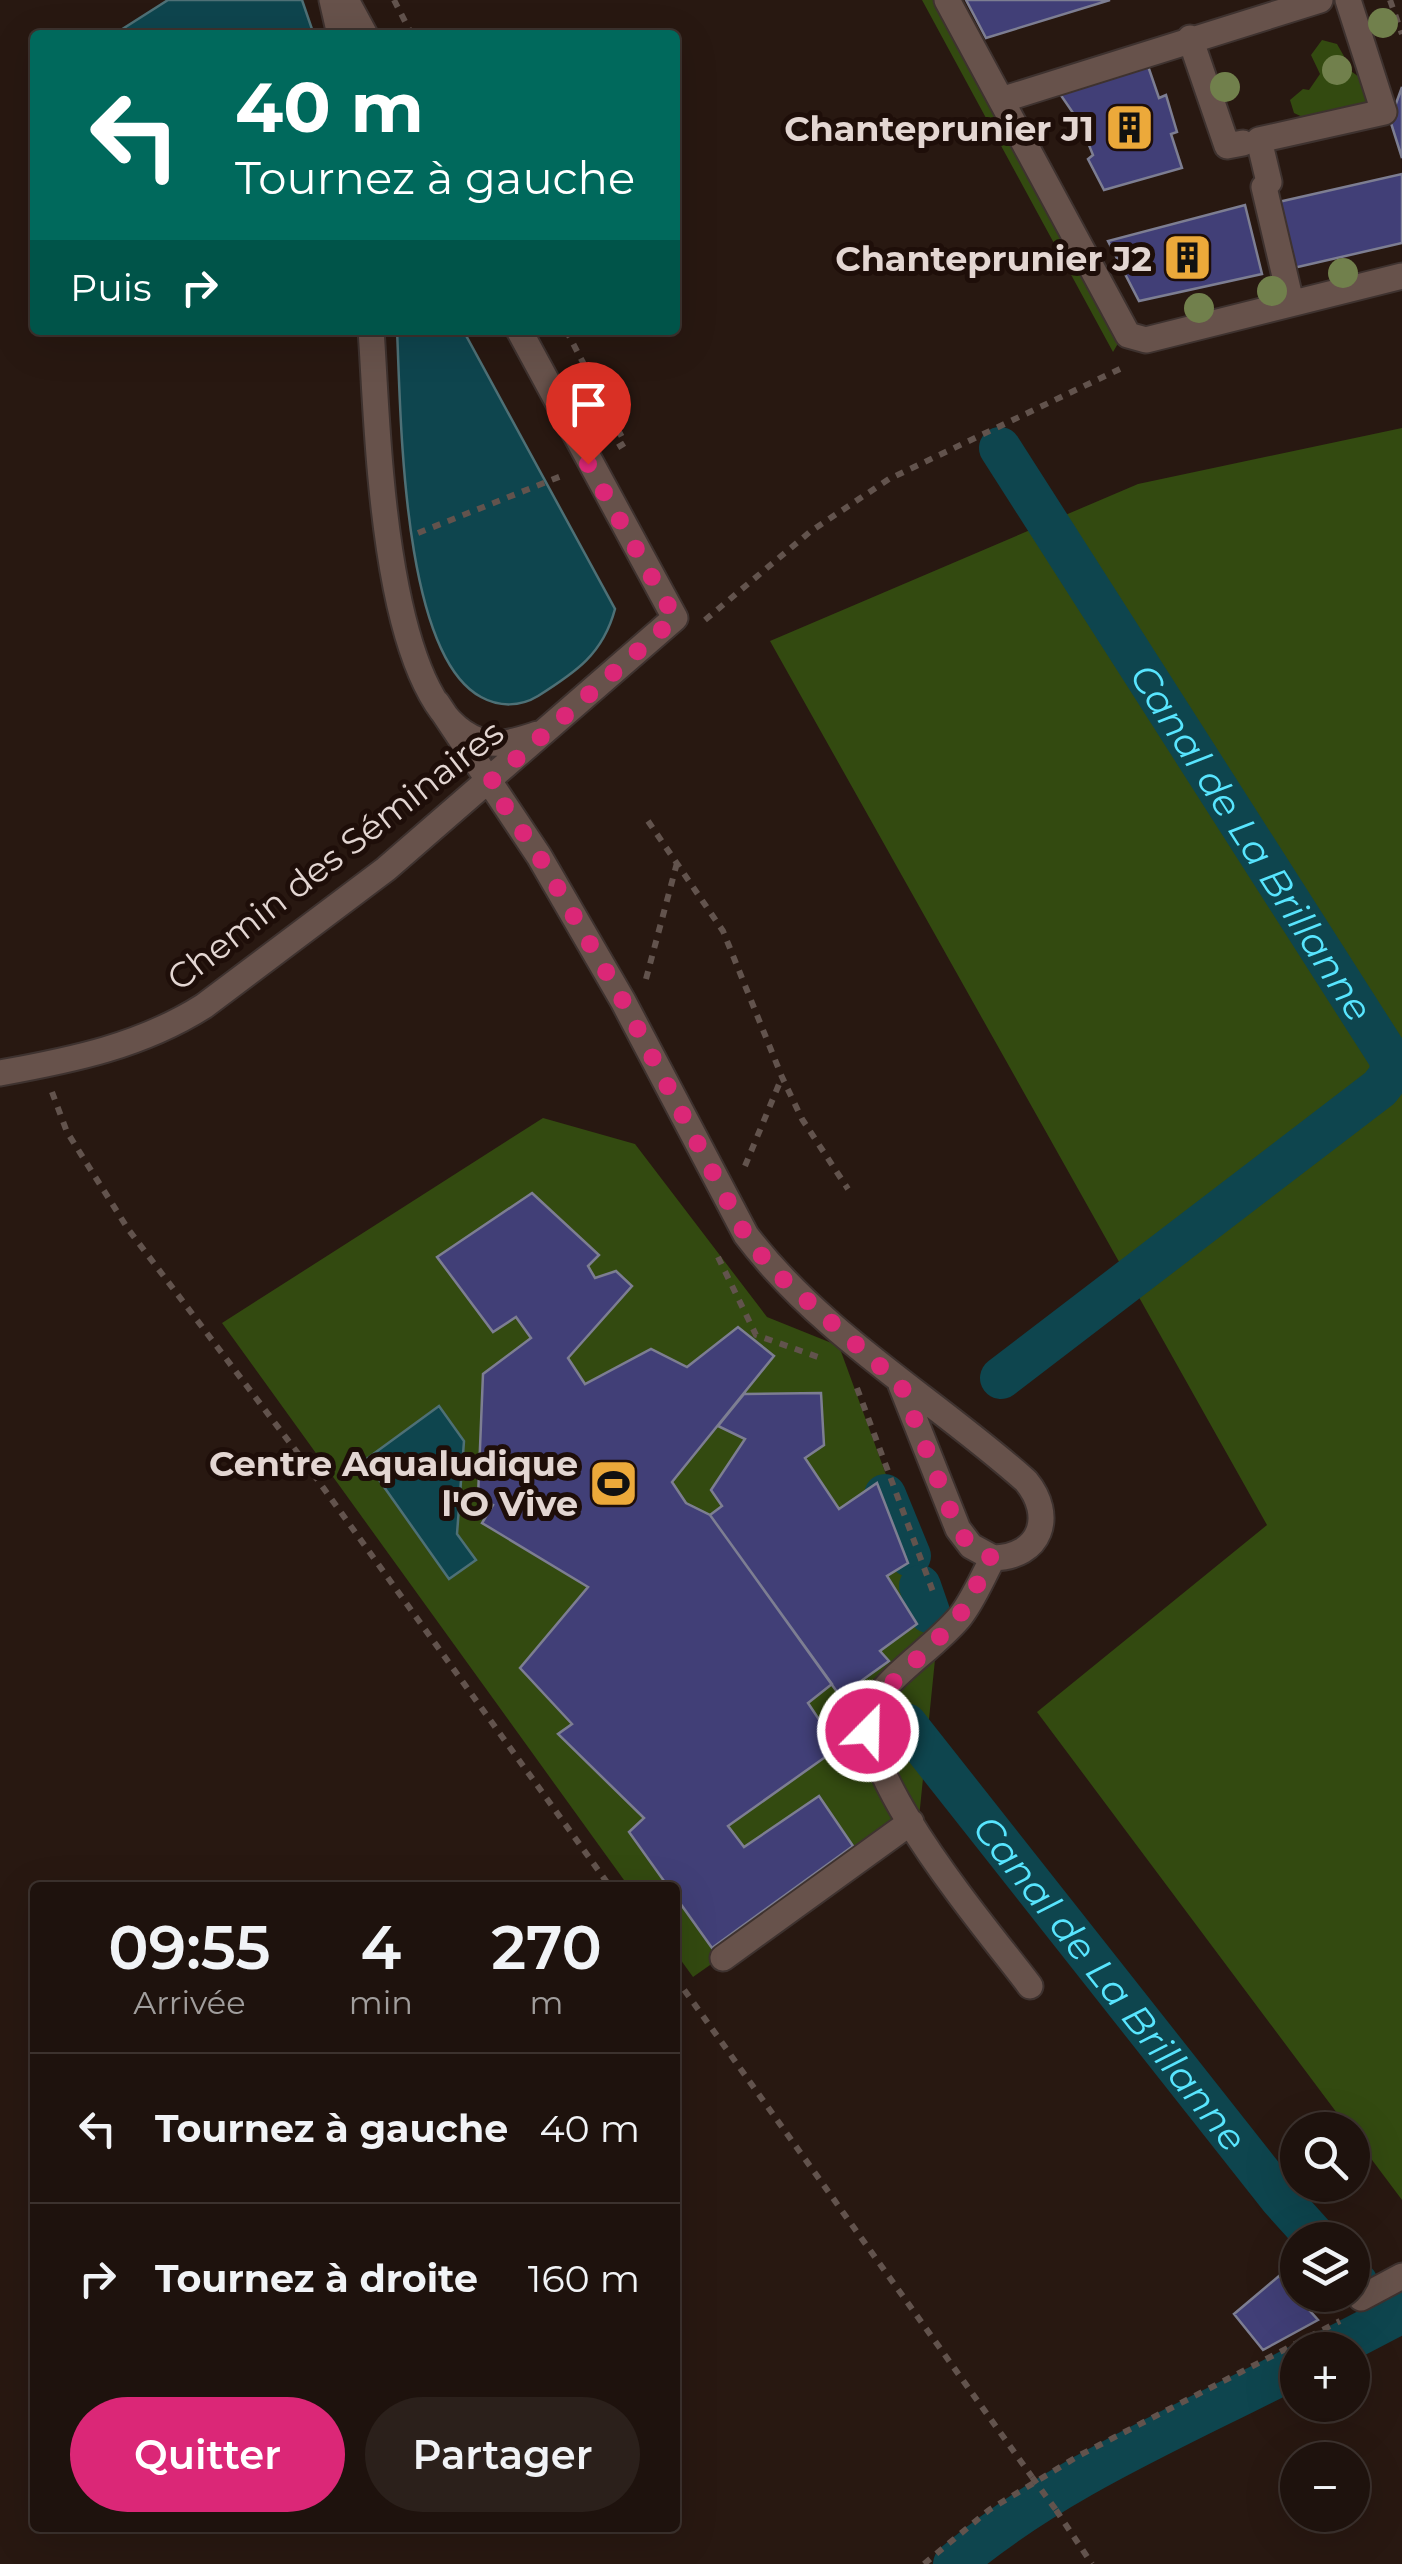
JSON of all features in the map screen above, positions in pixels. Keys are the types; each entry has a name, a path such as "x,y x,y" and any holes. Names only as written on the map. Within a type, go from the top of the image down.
{"street":[{"path":"332,0 339,30"},
{"path":"346,0 362,30"},
{"path":"947,0 1120,325 1134,338 1146,340 1402,276"},
{"path":"1001,100 1320,0"},
{"path":"1291,302 1264,187 1269,182 1259,140 1384,112 1348,0"},
{"path":"1190,38 1227,146 1243,142"},
{"path":"372,335 392,578 406,633 437,703 539,856 623,1001 746,1236 773,1270 901,1385 1004,1462 1038,1496 1044,1520 1038,1536 1024,1551 992,1558 971,1546 958,1530 901,1385"},
{"path":"522,335 588,464 687,621"},
{"name":"Chemin des Séminaires","path":"0,1073 130,1043 174,1025 204,1006 386,869 556,723 687,621"},
{"path":"437,703 464,732 486,742 517,741 556,723"},
{"path":"992,1558 957,1620 872,1707 868,1731 876,1760 911,1822 1030,1986"},
{"path":"724,1958 911,1822"},
{"path":"1370,2293 1402,2276"}],"path":[{"path":"394,0 409,30"},
{"path":"1390,0 1402,34"},
{"path":"387,536 428,533 560,477 624,443 569,335"},
{"path":"687,621 889,478 1125,366 1134,338"},
{"path":"560,477 570,494"},
{"path":"648,820 722,931 802,1120 848,1189"},
{"path":"623,1001 644,988 677,863"},
{"path":"47,1064 67,1132 128,1229 309,1468 607,1882"},
{"path":"722,1193 738,1183 782,1077"},
{"path":"756,1335 836,1363"},
{"path":"853,1379 939,1607"},
{"path":"680,1984 1092,2564"},
{"path":"924,2564 1004,2500 1080,2455 1342,2320 1349,2312"}],"green space":[{"path":"922,0 935,0 1120,340 1113,352"},
{"path":"1322,40 1337,44 1345,58 1344,66 1374,88 1375,107 1311,121 1294,113 1290,100 1303,89 1309,90 1320,74 1311,55"},
{"path":"1402,428 1402,2200 1370,2157 1370,2112 1336,2112 1037,1712 1267,1525 770,641 1138,484"},
{"name":"Centre Aqualudique l'O Vive","path":"543,1118 635,1144 767,1317 839,1346 939,1620 919,1818 693,1977 680,1959 680,1882 625,1882 222,1323"}],"water":[{"path":"168,0 302,0 312,30 121,30"},
{"path":"397,335 466,335 615,609 595,650 576,670 538,696 517,704 481,697 455,672 435,633 420,584 411,528"},
{"path":"439,1406 464,1441 457,1534 476,1560 449,1579 365,1460"}],"building":[{"path":"966,0 1110,0 986,38"},
{"name":"Chanteprunier J1","path":"1148,66 1159,98 1166,95 1177,132 1171,134 1182,168 1104,190 1088,159 1093,155 1080,123 1060,94"},
{"path":"1402,87 1402,158 1390,120"},
{"path":"1402,174 1402,243 1289,269 1274,203"},
{"name":"Chanteprunier J2","path":"1245,205 1262,274 1139,301 1108,241"},
{"path":"532,1193 599,1255 588,1266 595,1278 616,1271 632,1286 568,1358 585,1384 651,1349 687,1367 738,1327 774,1356 672,1482 686,1503 710,1515 832,1684 808,1703 838,1748 728,1826 744,1847 819,1796 853,1846 712,1948 680,1903 680,1882 665,1882 629,1832 644,1818 558,1734 572,1724 520,1668 588,1587 482,1523 493,1505 478,1497 483,1374 531,1338 516,1317 493,1332 437,1257"},
{"path":"821,1393 824,1445 805,1458 839,1509 877,1483 908,1563 887,1576 917,1624 880,1651 889,1661 840,1696 710,1515 722,1506 711,1490 745,1439 718,1426 744,1394"},
{"path":"1279,2276 1280,2312 1311,2312 1318,2320 1296,2332 1280,2332 1280,2341 1263,2350 1234,2314"}],"waterway":[{"name":"Canal de La Brillanne","path":"1000,448 1391,1060 1390,1075 1380,1088 1001,1378"},
{"name":"Canal de La Brillanne","path":"885,1495 910,1556"},
{"name":"Canal de La Brillanne","path":"920,1586 929,1612"},
{"name":"Canal de La Brillanne","path":"906,1724 1302,2222"},
{"name":"Canal de La Brillanne","path":"1364,2332 1402,2312"},
{"name":"Canal de La Brillanne","path":"954,2564 1076,2480 1280,2375"}],"place":[{"name":"Chanteprunier J1","path":"1129,128"},
{"name":"Chanteprunier J2","path":"1187,258"},
{"name":"Centre Aqualudique l'O Vive","path":"613,1483"}],"route":[{"path":"588,464 675,618 489,783 539,856 623,1001 746,1236 773,1270 901,1385 958,1530 971,1546 992,1558 957,1620 876,1699 868,1731"}]}
